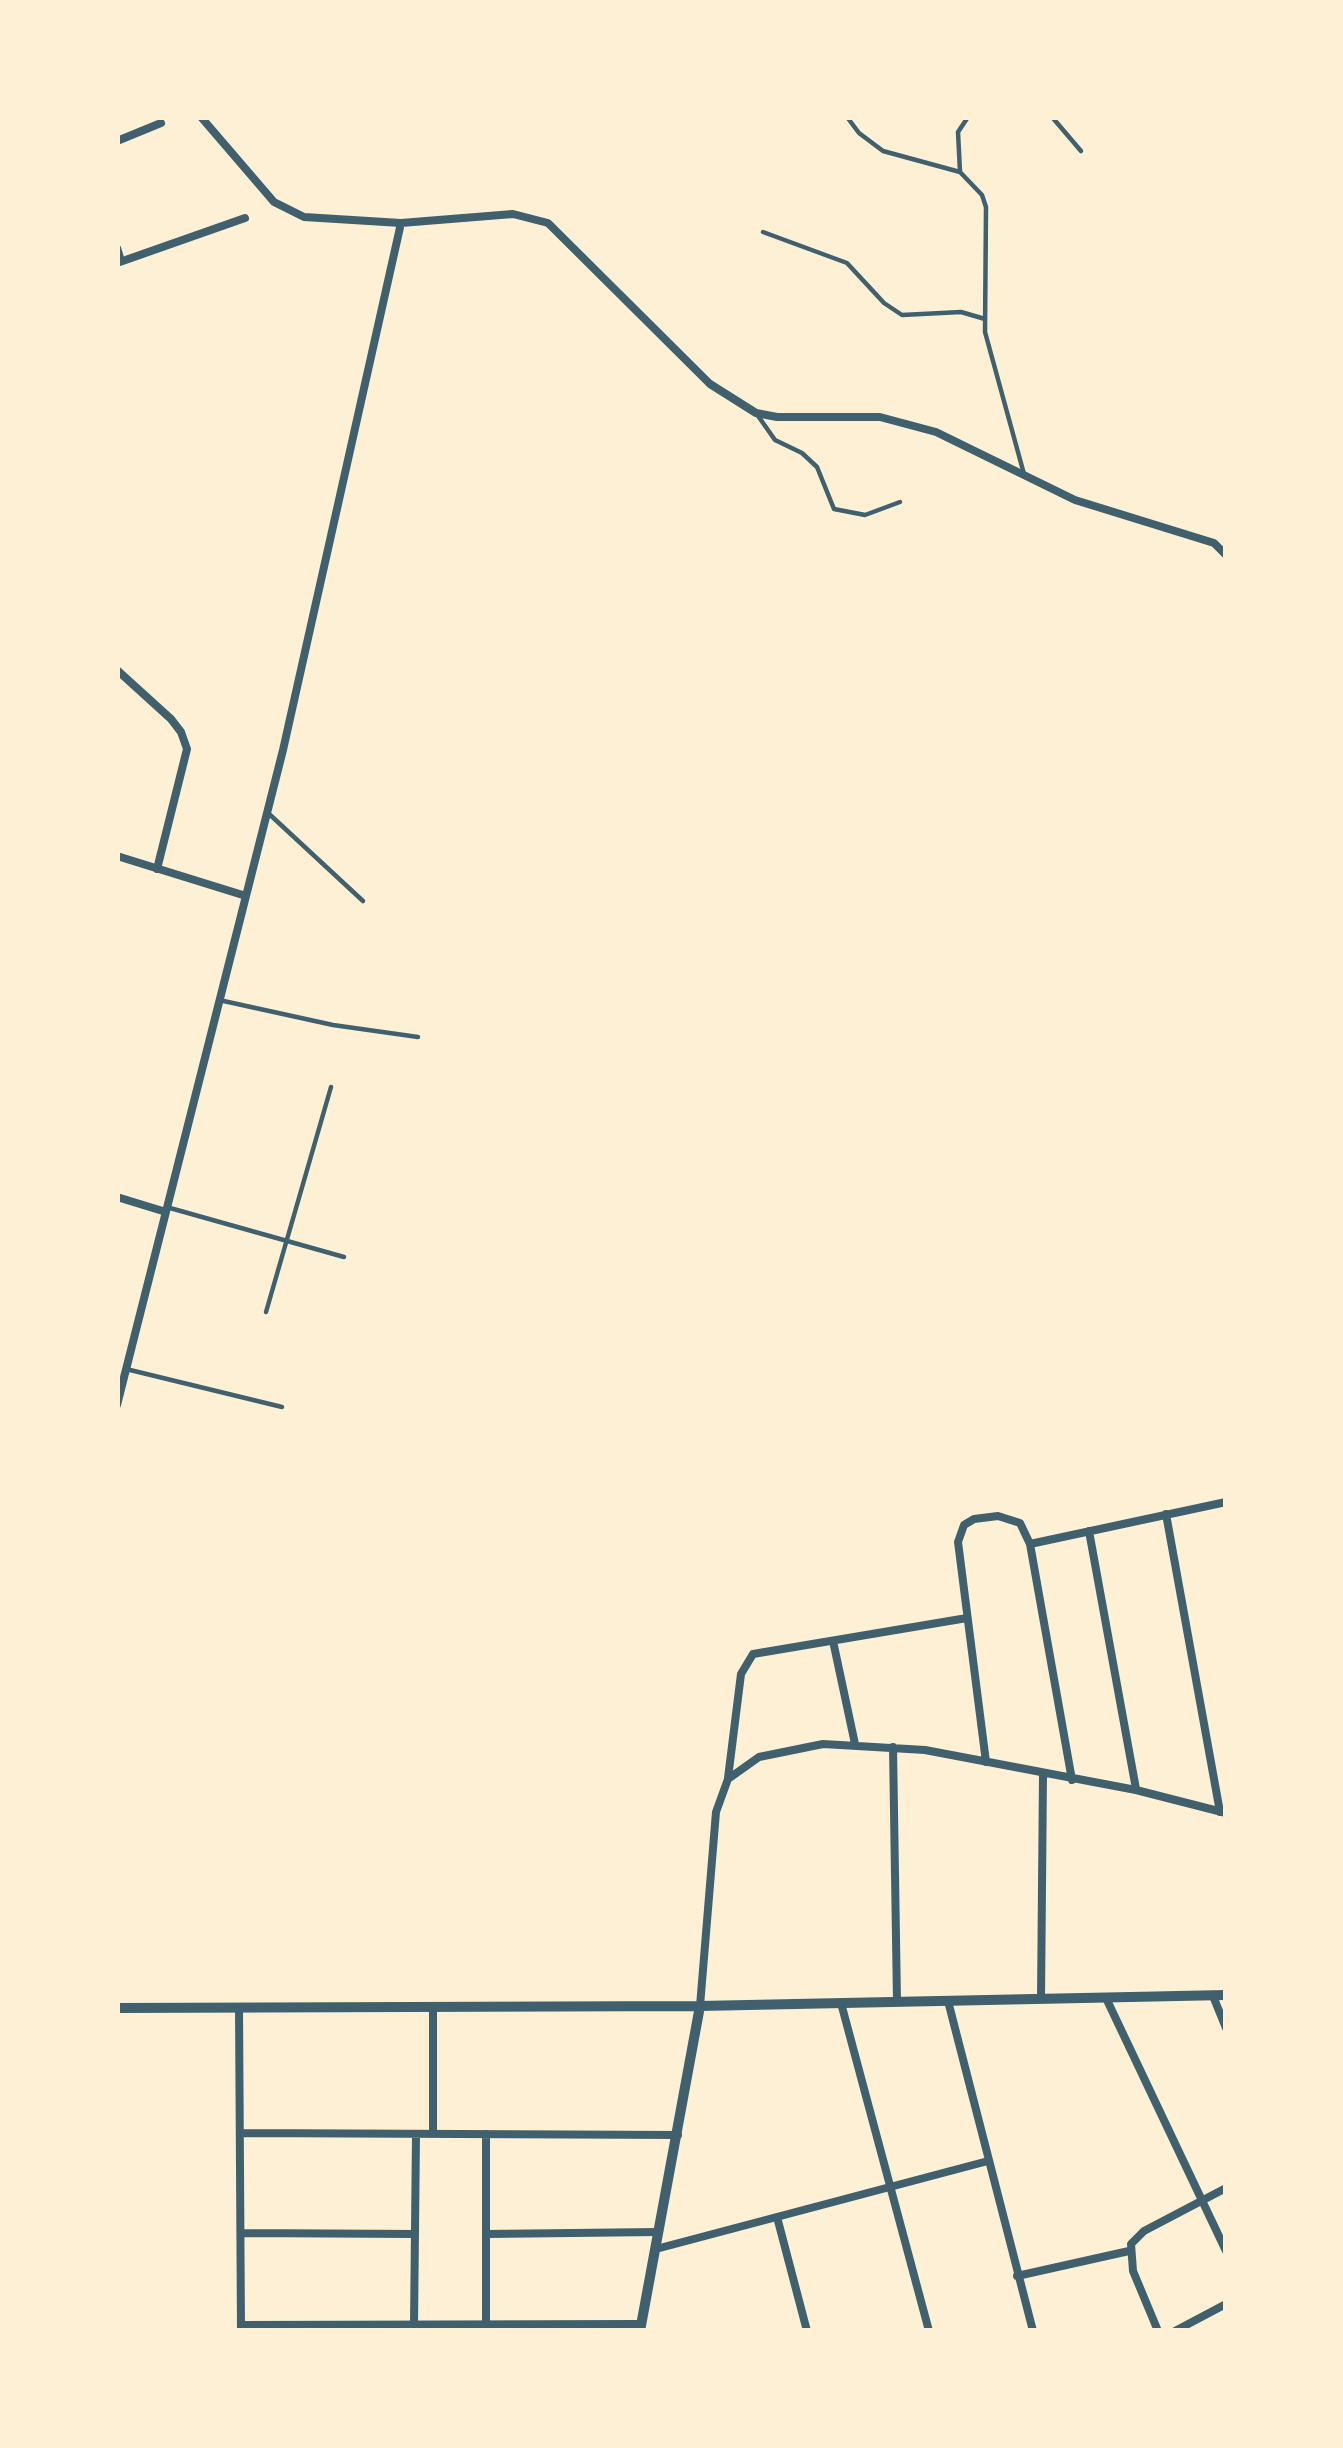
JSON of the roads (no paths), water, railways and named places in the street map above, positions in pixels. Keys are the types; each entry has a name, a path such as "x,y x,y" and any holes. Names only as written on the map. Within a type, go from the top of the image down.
{"street":[{"path":"201,117 274,202 304,217 401,223 513,214 548,223 710,384 756,412 904,422 936,432 1076,500 1214,543 1226,555"},
{"path":"117,141 161,123"},
{"path":"117,248 119,262 245,218"},
{"path":"117,1405 267,812 401,223"},
{"path":"117,670 171,719 187,749 157,868"},
{"path":"117,856 246,896"},
{"path":"117,1197 166,1209"},
{"path":"1030,1544 1226,1503"},
{"path":"728,1779 759,1757 784,1749 855,1744 986,1762 1223,1812 1166,1514"},
{"path":"986,1762 958,1552 964,1525 974,1519 1012,1517 1027,1532 1030,1544 1072,1780"},
{"path":"1089,1531 1136,1790"},
{"path":"239,2007 241,2328 486,2324 640,2328 700,2006 716,1812 728,1779 741,1674 748,1658 762,1650 968,1618"},
{"path":"833,1641 855,1744"},
{"path":"892,1747 897,2002"},
{"path":"1041,1999 1043,1774"},
{"path":"117,2008 700,2006 1220,1996 1226,2028"},
{"path":"1106,1998 1226,2251"},
{"path":"948,2001 1033,2331"},
{"path":"841,2003 928,2331"},
{"path":"433,2006 434,2134"},
{"path":"241,2133 679,2135"},
{"path":"414,2325 416,2134"},
{"path":"486,2134 486,2324"},
{"path":"656,2249 988,2161"},
{"path":"1017,2276 1129,2251 1144,2231 1226,2188"},
{"path":"777,2217 807,2331"},
{"path":"486,2234 659,2232"},
{"path":"241,2233 415,2234"},
{"path":"1129,2251 1158,2331"},
{"path":"1175,2331 1226,2304"}],"lane":[{"path":"848,117 865,139 884,151 960,172 977,187 986,207 985,319 990,353 1024,474"},
{"path":"960,172 958,132 968,117"},
{"path":"1052,117 1082,151"},
{"path":"763,232 847,262 884,303 902,315 961,312 985,319"},
{"path":"756,412 775,440 802,453 817,467 835,509 865,515 900,502"},
{"path":"267,812 363,901"},
{"path":"219,1000 418,1037"},
{"path":"266,1312 331,1087"},
{"path":"166,1209 344,1257"},
{"path":"126,1369 282,1407"}]}
